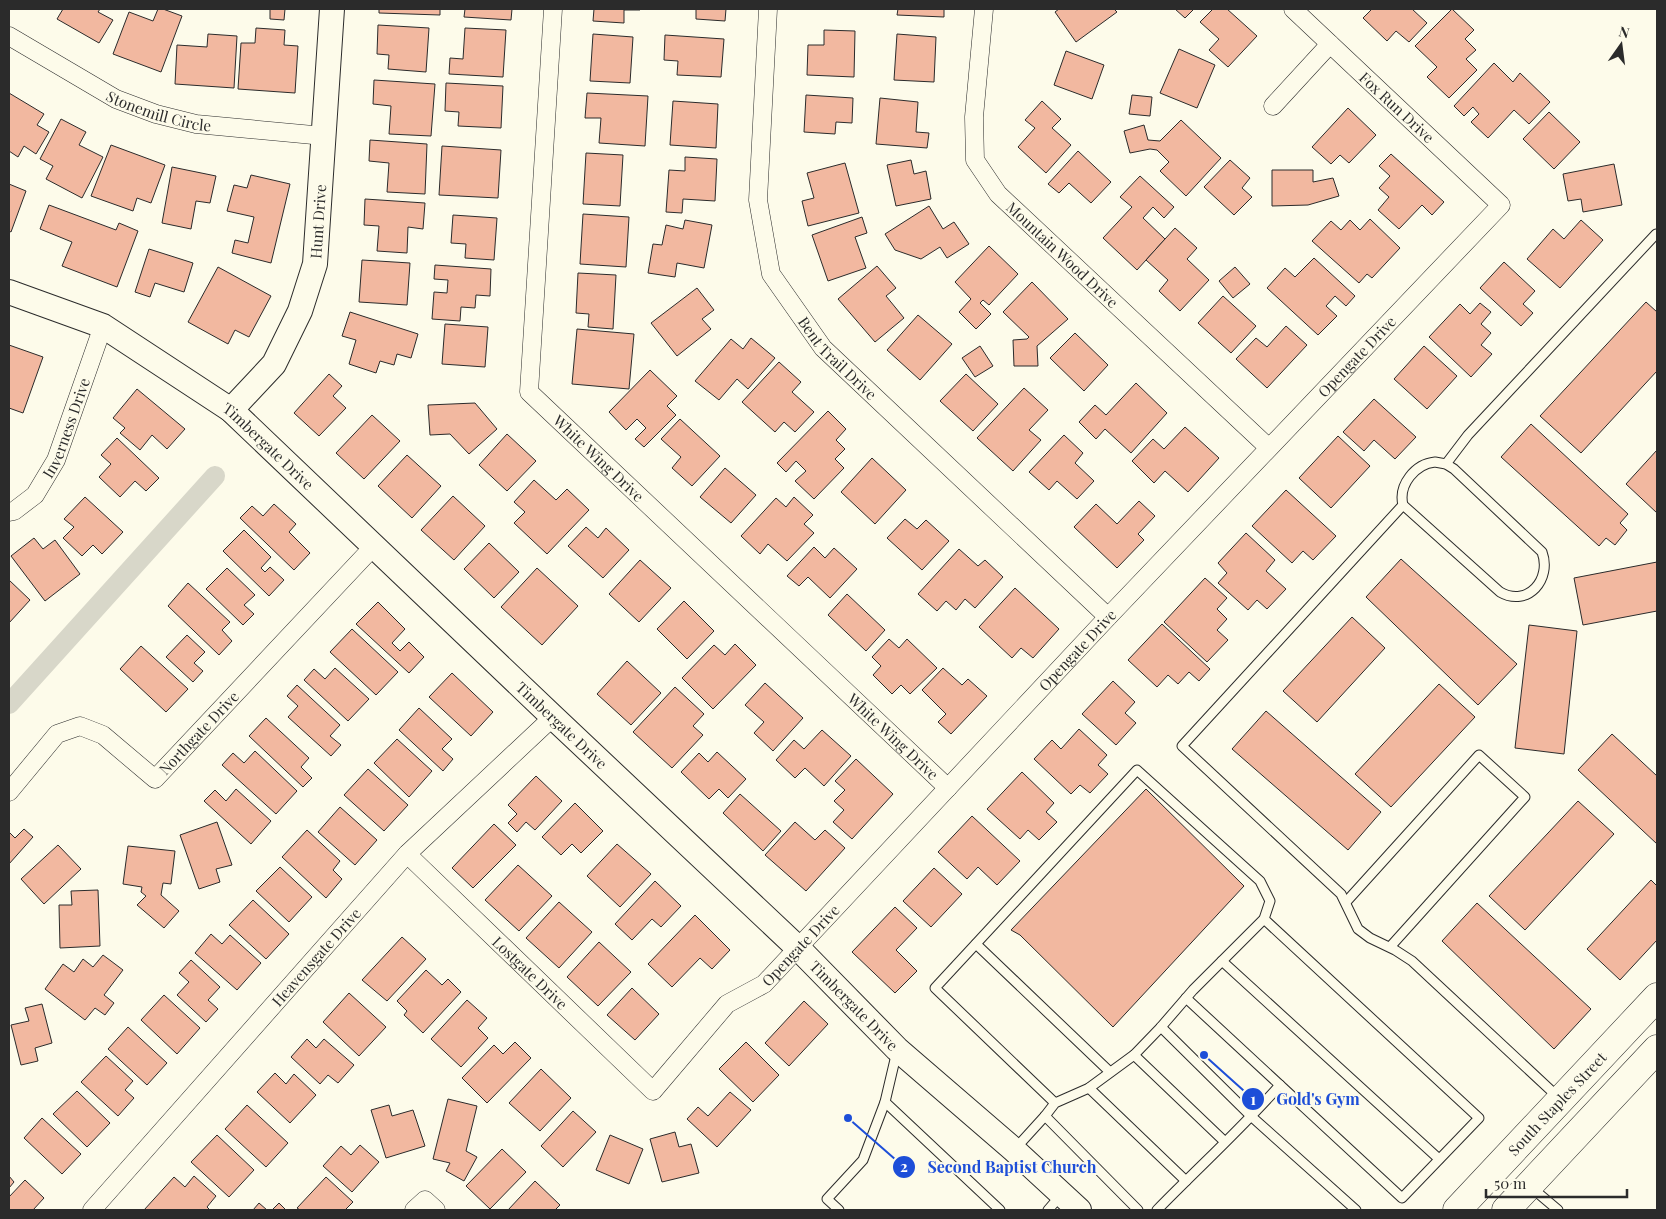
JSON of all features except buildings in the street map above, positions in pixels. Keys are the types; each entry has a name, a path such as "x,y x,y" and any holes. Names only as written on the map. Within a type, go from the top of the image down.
{"main road":[{"name":"South Staples Street","path":"1457,1210 1657,997"},
{"path":"1506,1210 1657,1048"}],"street":[{"name":"Hunt Drive","path":"232,410 274,364 300,311 315,264 332,9"},
{"name":"White Wing Drive","path":"553,9 529,392 948,788"},
{"name":"Bent Trail Drive","path":"768,9 758,200 771,274 823,348 1108,617"},
{"name":"Mountain Wood Drive","path":"984,9 974,117 975,160 998,194 1268,447"},
{"name":"Fox Run Drive","path":"1293,9 1501,205"},
{"name":"Stonemill Circle","path":"9,36 116,99 156,114 196,124 324,136"},
{"path":"1274,106 1330,44"},
{"name":"Opengate Drive","path":"653,1091 727,1004 764,984 1268,447 1501,205"},
{"name":"Timbergate Drive","path":"9,292 103,326 232,410 552,717 798,948 897,1049 1014,1150 1055,1202 1079,1210"},
{"name":"Inverness Drive","path":"9,512 14,511 35,494 56,460 103,326"},
{"name":"Northgate Drive","path":"9,792 58,734 80,726 103,735 155,779 374,546"},
{"name":"Heavensgate Drive","path":"92,1210 407,854 552,717"},
{"name":"Lostgate Drive","path":"407,854 653,1091"}],"lane":[{"path":"1446,464 1468,435 1657,235"},
{"path":"1428,463 1446,464 1454,469 1542,552 1544,573 1539,584 1528,593 1519,596 1509,596 1500,592 1403,505 1404,486 1417,469 1428,463"},
{"path":"1403,505 1182,746 1341,894 1358,929 1412,962 1561,1100"},
{"path":"1346,902 1479,755 1525,797 1390,947"},
{"path":"1014,1150 1055,1103 1089,1088 1134,1055 1186,998 1264,918 1270,901 1260,881 1138,770 934,988 1055,1103"},
{"path":"1186,998 1402,1198 1478,1118 1264,918"},
{"path":"976,944 1110,1072"},
{"path":"1222,961 1439,1159"},
{"path":"1161,1027 1252,1117 1356,1210"},
{"path":"839,1210 827,1199 863,1160 885,1102 897,1049"},
{"path":"1134,1055 1224,1141"},
{"path":"1157,1210 1224,1141 1252,1117 1280,1085"},
{"path":"1089,1088 1186,1181"},
{"path":"885,1102 1000,1210"},
{"path":"1045,1116 1138,1210"},
{"path":"1529,1185 1558,1210"}],"waterway":[{"path":"9,704 215,476"}],"place":[{"name":"Gold's Gym","path":"1204,1055"},
{"name":"Second Baptist Church","path":"848,1118"}]}
